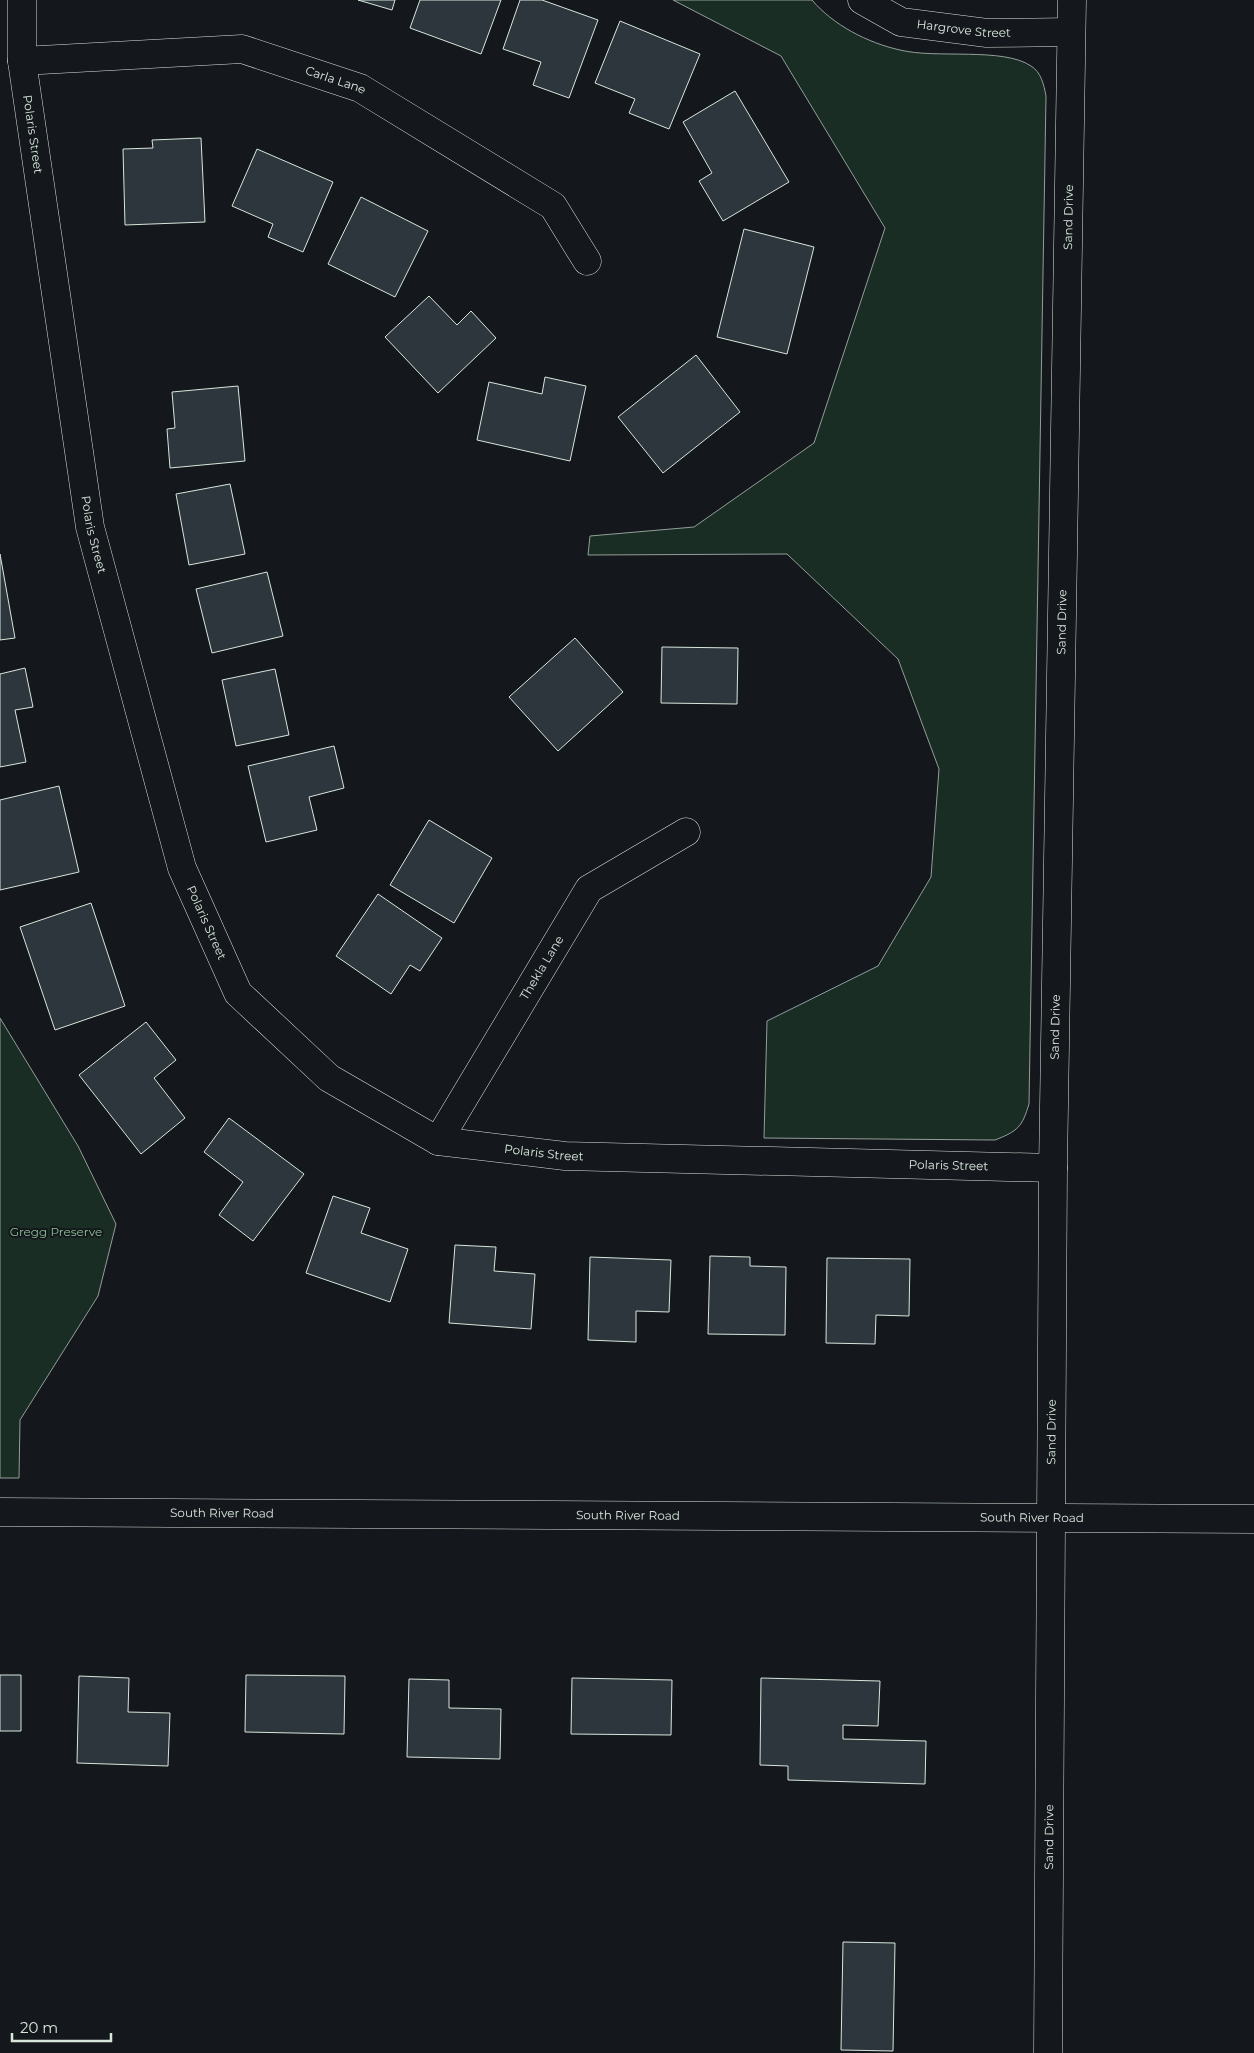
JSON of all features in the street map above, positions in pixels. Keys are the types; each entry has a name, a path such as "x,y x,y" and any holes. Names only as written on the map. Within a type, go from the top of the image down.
{"street":[{"name":"Polaris Street","path":"22,0 22,61 90,528 182,868 238,994 329,1078 438,1141 565,1156 1053,1168"},
{"name":"Hargrove Street","path":"862,0 901,22 987,33 1071,32"},
{"name":"Sand Drive","path":"1048,2053 1053,1168 1072,0"},
{"name":"Carla Lane","path":"22,61 242,49 360,88 553,206 587,261"},
{"name":"Thekla Lane","path":"438,1141 590,889 686,832"},
{"name":"South River Road","path":"0,1512 1254,1519"}],"green space":[{"path":"673,0 812,0 820,9 841,25 876,43 915,52 987,55 1019,60 1031,66 1042,79 1046,96 1029,1104 1024,1118 1018,1127 1009,1134 995,1140 764,1138 767,1021 878,966 931,877 939,769 898,659 787,554 588,555 590,536 694,527 814,443 885,228 781,56"},
{"name":"Gregg Preserve","path":"0,1018 78,1146 116,1224 98,1296 20,1420 19,1478 0,1478"}],"building":[{"path":"358,0 395,0 392,10"},
{"path":"420,0 501,0 481,54 410,28"},
{"path":"520,0 542,0 598,20 569,98 533,85 541,62 503,49"},
{"path":"620,21 700,54 669,129 629,113 635,99 595,83"},
{"path":"735,91 789,182 723,221 699,181 712,173 683,122"},
{"path":"201,138 205,222 125,225 123,149 153,148 152,140"},
{"path":"257,149 333,182 303,252 268,237 273,224 232,206"},
{"path":"361,197 428,231 395,297 328,264"},
{"path":"744,229 814,247 787,354 717,337"},
{"path":"429,296 457,325 471,311 496,338 438,393 385,337"},
{"path":"696,355 740,412 663,473 618,417"},
{"path":"545,377 586,386 570,461 477,440 489,382 542,394"},
{"path":"238,386 245,461 170,468 167,429 175,428 172,392"},
{"path":"230,484 245,554 189,565 176,494"},
{"path":"0,554 15,638 0,640"},
{"path":"267,572 283,636 212,653 196,589"},
{"path":"575,638 623,692 558,751 509,697"},
{"path":"662,647 738,648 737,704 661,703"},
{"path":"25,668 33,707 15,710 26,762 0,767 0,674"},
{"path":"275,669 289,735 236,746 222,680"},
{"path":"334,746 344,788 309,797 317,830 266,842 248,766"},
{"path":"59,786 79,872 0,890 0,800"},
{"path":"429,820 492,858 454,923 390,885"},
{"path":"378,894 442,938 420,971 410,965 391,994 336,956"},
{"path":"91,903 125,1006 55,1030 20,927"},
{"path":"146,1022 176,1060 154,1078 185,1118 141,1154 79,1075"},
{"path":"229,1118 304,1174 253,1241 219,1215 243,1182 204,1152"},
{"path":"333,1196 370,1208 361,1233 408,1249 390,1302 306,1273"},
{"path":"455,1245 496,1247 494,1271 535,1274 531,1329 449,1323"},
{"path":"710,1256 750,1257 750,1266 786,1267 785,1335 708,1334"},
{"path":"590,1257 671,1260 669,1312 636,1311 636,1342 588,1340"},
{"path":"827,1258 910,1259 909,1316 876,1315 875,1344 826,1343"},
{"path":"0,1675 21,1675 21,1731 0,1731"},
{"path":"246,1675 345,1676 344,1734 245,1732"},
{"path":"79,1676 129,1678 128,1712 170,1713 168,1766 77,1763"},
{"path":"572,1678 672,1680 671,1735 571,1734"},
{"path":"761,1678 880,1681 878,1726 843,1725 843,1739 926,1741 925,1784 788,1780 788,1766 760,1765"},
{"path":"409,1679 449,1680 449,1708 501,1709 500,1759 407,1757"},
{"path":"843,1942 895,1943 893,2051 841,2050"}]}
